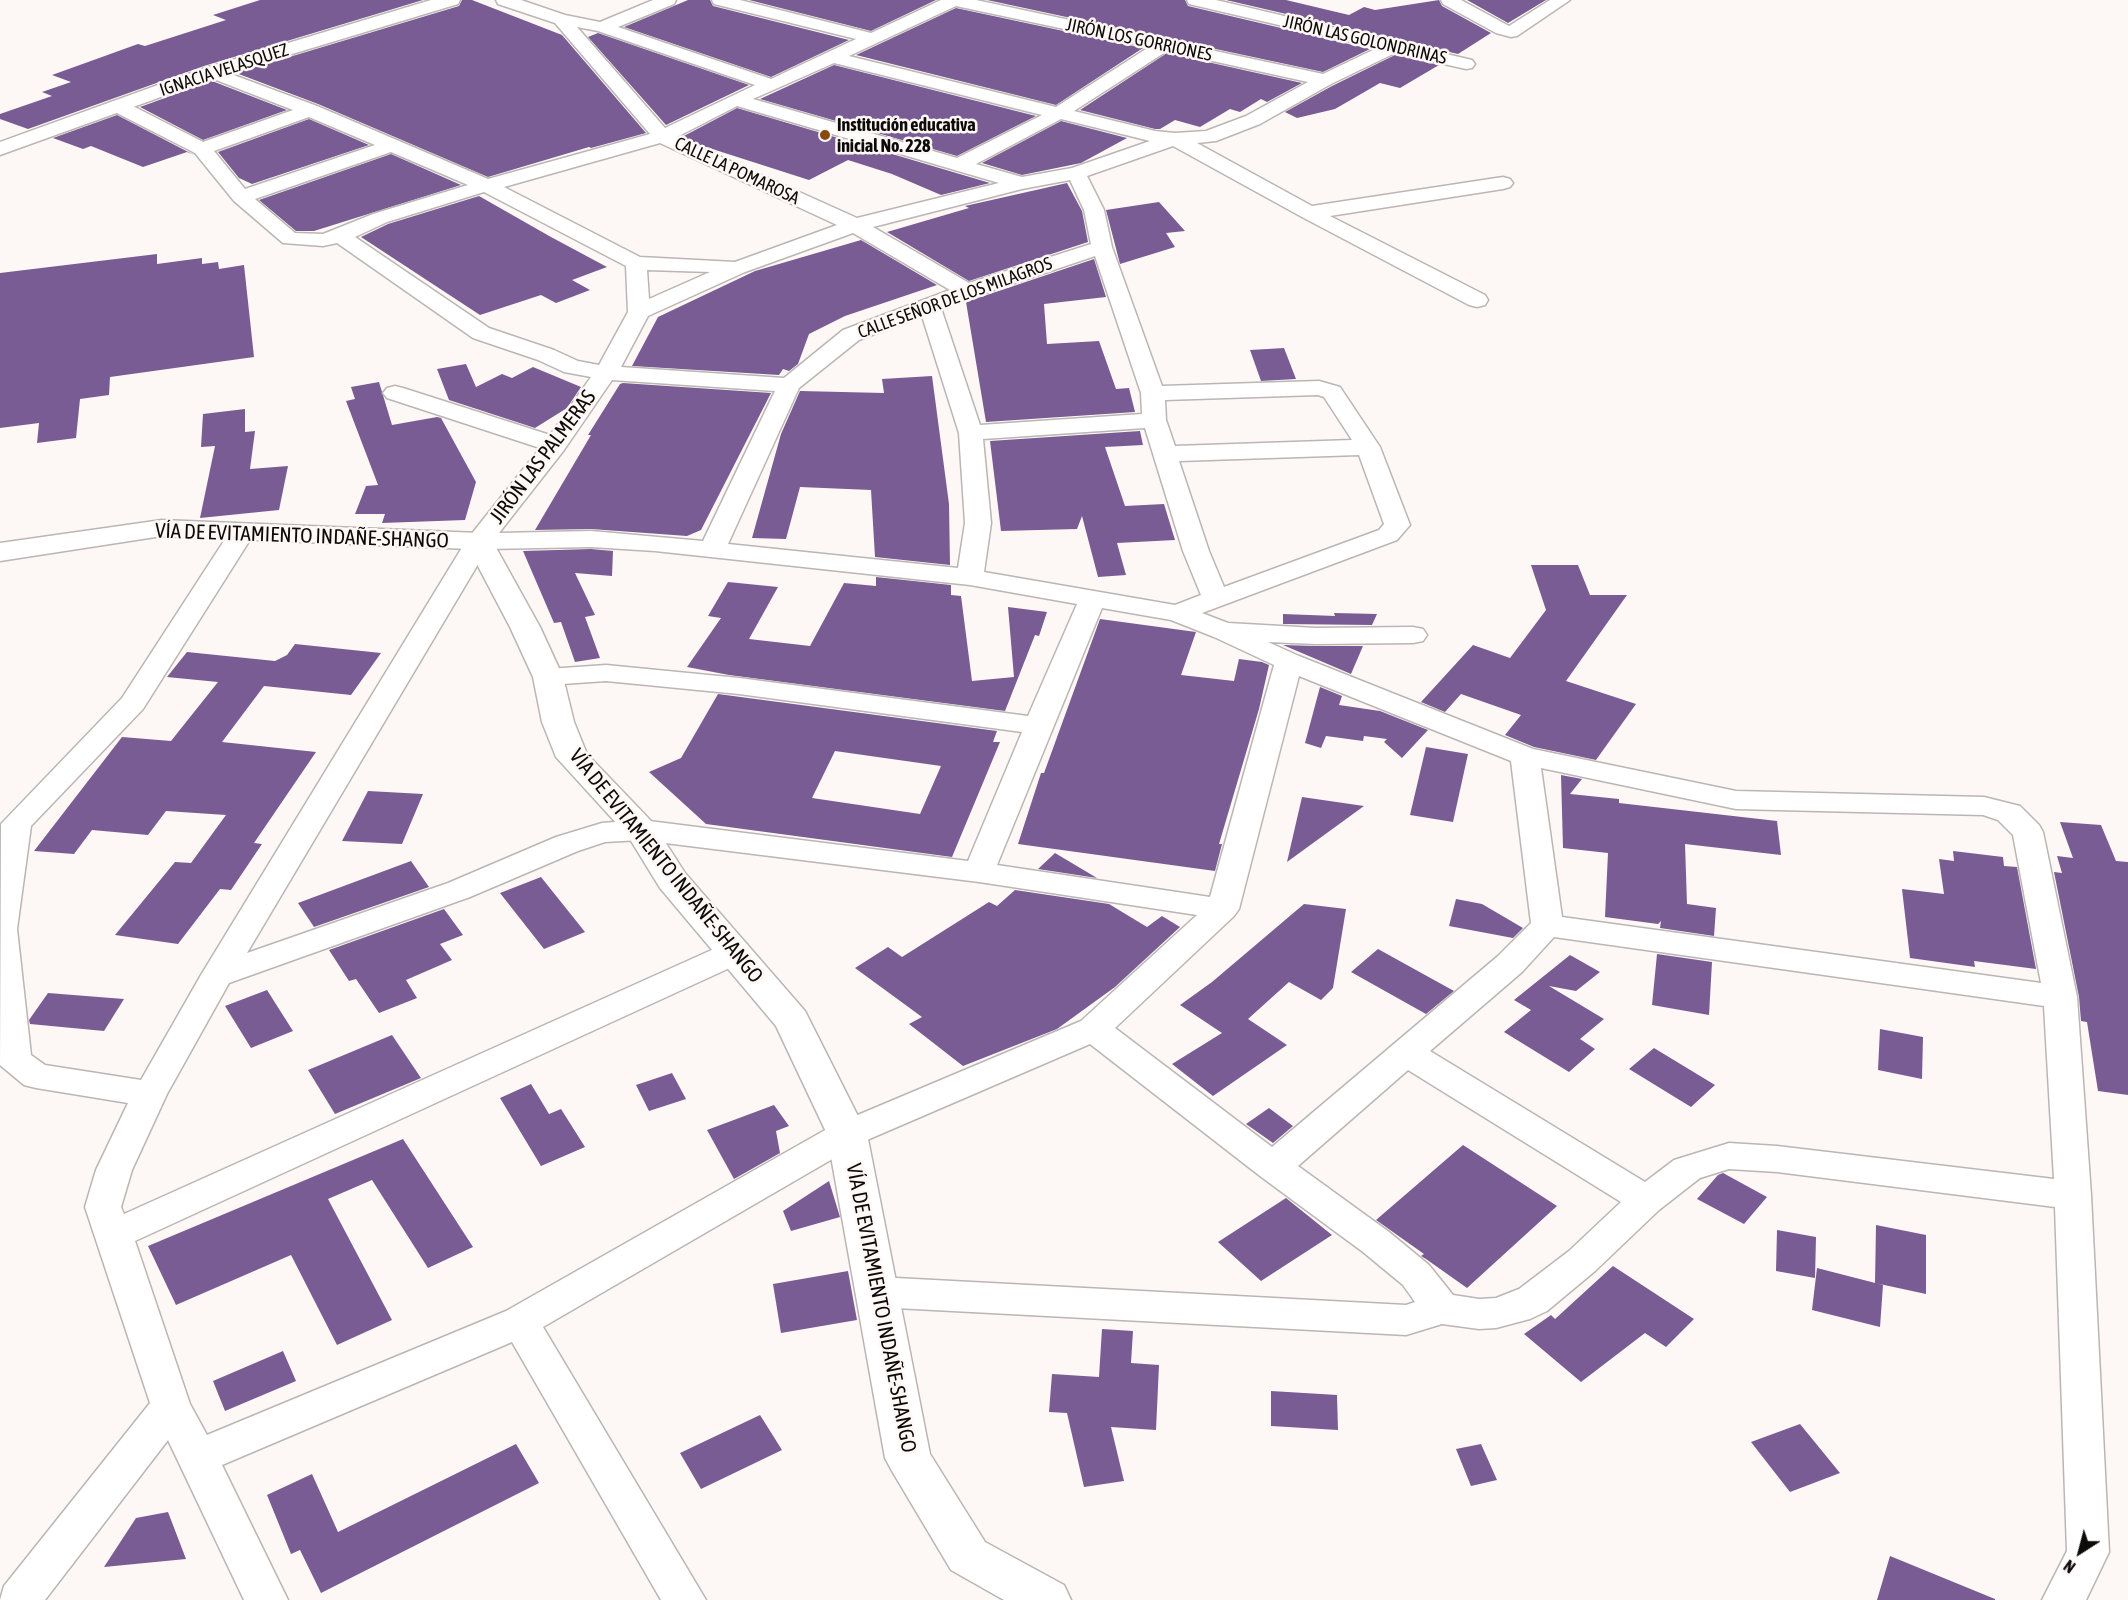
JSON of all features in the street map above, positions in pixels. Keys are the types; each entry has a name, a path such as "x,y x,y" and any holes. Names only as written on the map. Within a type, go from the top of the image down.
{"main road":[{"name":"IGNACIA VELASQUEZ","path":"0,149 212,72 451,0"},
{"name":"VÍA DE EVITAMIENTO INDAÑE-SHANGO","path":"0,552 162,528 479,541 525,627 548,677 558,722 572,757 641,830 672,880 792,1020 847,1134 908,1458 968,1556 1047,1600"}],"street":[{"path":"504,0 561,19 602,27 772,85"},
{"path":"602,27 668,0"},
{"path":"720,0 871,38"},
{"path":"118,106 202,149 241,197 290,239 304,241 340,236 380,218 662,137 735,100 954,0"},
{"name":"JIRÓN LOS GORRIONES","path":"954,0 1325,80"},
{"name":"JIRÓN LAS GOLONDRINAS","path":"1195,0 1466,64"},
{"path":"1449,0 1511,32 1552,1"},
{"name":"CALLE LA POMAROSA","path":"561,19 662,137 855,225 967,291"},
{"path":"959,165 1059,113 1163,46"},
{"path":"636,264 639,312 738,268 855,225 1021,183 1076,173 1175,140 1209,137 1230,130 1395,46"},
{"path":"832,57 1175,140 1477,300"},
{"path":"212,72 310,110 487,186 636,264 738,268"},
{"path":"735,100 1021,183"},
{"path":"202,149 310,110"},
{"path":"241,197 393,145"},
{"path":"1076,173 1094,210 1102,247 1153,393 1154,420 1196,551 1216,598"},
{"path":"1309,213 1503,183"},
{"path":"340,236 481,333 546,355 572,367 606,373 789,385"},
{"name":"CALLE SEÑOR DE LOS MILAGROS","path":"712,550 789,385 852,335 967,291 1102,247"},
{"path":"929,305 970,433 978,523 970,577"},
{"name":"JIRÓN LAS PALMERAS","path":"266,1600 198,1457 171,1407 103,1207 114,1170 150,1094 217,975 479,541 555,445 606,373 639,312"},
{"path":"1153,393 1319,387 1332,392 1368,447 1397,525 1388,535 1177,613"},
{"path":"396,393 555,445"},
{"path":"970,433 1154,420"},
{"path":"1166,454 1368,447"},
{"path":"150,1094 36,1076 14,1060 1,929 16,824 133,703 242,532"},
{"path":"479,541 591,538 712,550 970,577 1177,613 1224,631 1288,662 1525,756 1736,800 1984,806 2009,813 2028,832 2060,998 2073,1195 2088,1552 2064,1600"},
{"path":"979,872 1079,627 1093,599"},
{"path":"1224,631 1316,636 1413,635"},
{"path":"198,1457 520,1322 847,1134 1093,1029 1223,909 1288,662"},
{"path":"548,677 617,674 739,687 1038,726"},
{"path":"1525,756 1547,925"},
{"path":"217,975 459,890 567,844 602,833 641,830 979,872 1223,909"},
{"path":"1547,925 2060,998"},
{"path":"1273,1167 1408,1054 1510,964 1547,925"},
{"path":"114,1234 736,952"},
{"path":"1093,1029 1273,1167 1376,1242 1416,1275 1442,1310"},
{"path":"1408,1054 1646,1200"},
{"path":"877,1292 1394,1320 1406,1320 1442,1310 1479,1314 1496,1313 1516,1308 1533,1300 1582,1261 1646,1200 1687,1169 1729,1156 1777,1159 2073,1195"},
{"path":"520,1322 684,1600"},
{"path":"19,1600 171,1407"}],"building":[{"path":"260,0 423,0 204,66 28,129 0,119 0,114 52,96 42,92 71,82 52,75 138,44 145,46 226,20 213,15"},
{"path":"462,0 472,0 562,35 646,133 589,147 488,177 318,104 236,73 459,6"},
{"path":"688,0 710,0 713,6 849,40 771,77 624,27"},
{"path":"749,0 936,0 871,31"},
{"path":"987,0 1185,0 1188,6 1370,49 1323,72"},
{"path":"1226,0 1286,0 1349,15 1364,7 1375,10 1439,0 1442,6 1491,33 1458,54"},
{"path":"1467,0 1546,0 1508,23"},
{"path":"956,8 1143,48 1056,105 856,55"},
{"path":"598,33 749,85 666,125 588,37"},
{"path":"1167,53 1302,83 1267,102 1261,99 1240,112 1230,109 1200,127 1175,120 1160,129 1155,129 1080,110"},
{"path":"1395,55 1439,65 1400,88 1380,83 1335,109 1297,118 1285,112 1332,86"},
{"path":"834,65 1036,116 957,156 760,99"},
{"path":"212,81 287,110 203,140 140,107"},
{"path":"737,108 990,183 941,195 892,174 848,160 809,180 682,137"},
{"path":"117,115 194,155 187,152 143,167 91,146 83,149 53,138"},
{"path":"309,119 369,145 252,184 239,178 218,152"},
{"path":"1061,121 1127,138 1081,163 1022,175 982,163"},
{"path":"391,154 461,185 314,231 296,231 259,200"},
{"path":"1067,183 1082,211 1088,242 969,281 887,232 969,208 965,206"},
{"path":"479,196 607,267 572,280 590,290 556,303 541,295 480,315 361,237 388,224"},
{"path":"1159,202 1185,231 1166,233 1175,247 1120,264 1106,210"},
{"path":"861,240 937,285 845,316 809,334 798,364 789,371 783,369 779,375 632,366 658,317 755,271"},
{"path":"157,254 157,264 202,258 202,264 218,262 219,269 244,265 254,357 110,377 109,395 80,399 76,438 37,443 39,423 0,428 0,273"},
{"path":"1094,259 1106,297 1044,304 1047,344 1099,341 1116,389 1129,388 1135,412 986,422 966,302"},
{"path":"1284,348 1296,379 1261,381 1250,350"},
{"path":"466,364 476,387 502,374 512,378 533,367 581,387 567,408 535,428 449,400 437,369"},
{"path":"932,376 949,504 950,565 875,557 871,490 800,487 786,539 752,538 781,434 800,391 884,393 882,379"},
{"path":"379,382 392,425 441,418 476,482 465,520 382,523 385,514 355,514 366,486 378,485 346,401 355,399 351,387"},
{"path":"620,384 771,393 701,530 687,536 591,529 535,530 591,435 588,435"},
{"path":"245,409 245,432 255,431 250,469 288,466 279,510 200,518 215,446 201,447 203,414"},
{"path":"1140,431 1143,445 1105,447 1125,506 1164,504 1175,540 1117,543 1126,575 1098,577 1082,516 1077,529 1001,531 990,441"},
{"path":"591,549 613,551 612,576 575,573 595,615 585,617 600,658 575,662 561,622 554,623 523,551"},
{"path":"1531,565 1578,565 1590,595 1627,595 1566,681 1636,704 1596,760 1534,747 1505,735 1521,715 1461,694 1445,712 1421,702 1473,645 1510,658 1546,610"},
{"path":"876,577 951,585 951,595 961,596 972,681 1014,677 1008,607 1047,612 1039,636 1035,635 1005,711 729,675 687,667 721,618 708,616 728,582 778,587 749,639 810,646 844,583 876,586"},
{"path":"1334,613 1377,614 1372,625 1283,624 1283,614 1335,616"},
{"path":"1100,619 1196,632 1181,675 1234,681 1239,659 1269,665 1259,709 1219,844 1222,844 1215,871 1018,844 1041,773 1044,773"},
{"path":"295,644 381,653 351,695 264,686 222,742 316,752 254,843 262,844 231,890 220,889 178,944 115,935 175,862 191,863 226,815 166,811 148,835 92,830 74,854 34,851 122,737 171,741 218,682 167,677 187,652 275,661 287,655"},
{"path":"1283,645 1316,646 1363,646 1351,674"},
{"path":"1320,687 1342,696 1339,705 1380,711 1428,730 1402,758 1384,742 1387,739 1364,736 1363,741 1326,736 1321,748 1305,743"},
{"path":"718,694 997,731 993,742 1000,742 952,857 706,824 649,772 681,758","holes":["835,751 941,766 920,814 812,798"]},
{"path":"1426,747 1468,754 1453,822 1410,815"},
{"path":"1561,775 1582,779 1570,794 1619,799 1619,803 1777,821 1781,855 1685,844 1687,904 1716,908 1714,936 1660,928 1661,921 1658,924 1605,917 1608,853 1563,848"},
{"path":"368,791 423,794 402,844 342,841"},
{"path":"1302,797 1364,806 1287,862"},
{"path":"2060,822 2101,825 2116,861 2128,862 2128,1095 2098,1091 2087,1022 2081,1021 2079,997 2054,872 2062,873 2057,856 2073,858"},
{"path":"1953,851 2003,857 2004,866 2017,867 2036,969 1974,961 1975,967 1910,958 1902,889 1944,894 1939,859 1954,861"},
{"path":"1055,853 1097,878 1038,869"},
{"path":"411,861 429,887 314,927 298,903"},
{"path":"541,877 585,932 544,949 500,893"},
{"path":"1015,890 1109,904 1147,927 1162,916 1180,927 1115,987 1057,1029 963,1066 909,1024 922,1017 855,968 888,947 902,957 989,902 997,906"},
{"path":"1456,899 1482,904 1523,928 1513,938 1449,926"},
{"path":"1304,904 1346,909 1333,988 1321,1000 1289,982 1248,1019 1287,1045 1213,1096 1172,1064 1222,1033 1180,1005 1212,982"},
{"path":"444,909 463,935 440,944 452,960 406,980 417,998 379,1013 356,979 349,981 329,950"},
{"path":"1378,949 1454,991 1426,1014 1351,972"},
{"path":"1657,954 1712,962 1709,1015 1652,1005"},
{"path":"1570,955 1600,972 1576,991 1549,986 1604,1019 1580,1039 1595,1049 1569,1072 1504,1032 1531,1010 1514,1000"},
{"path":"267,990 293,1031 251,1048 225,1006"},
{"path":"48,993 124,999 104,1031 30,1024 29,1020"},
{"path":"1880,1029 1923,1037 1922,1079 1878,1070"},
{"path":"392,1035 421,1078 335,1114 308,1070"},
{"path":"1654,1048 1715,1085 1691,1107 1629,1069"},
{"path":"672,1073 686,1099 649,1111 636,1085"},
{"path":"531,1084 549,1114 561,1109 585,1147 541,1166 500,1098"},
{"path":"774,1105 789,1126 776,1131 780,1153 734,1179 707,1130"},
{"path":"1269,1108 1293,1126 1273,1143 1246,1124"},
{"path":"403,1139 473,1247 428,1268 372,1180 328,1199 392,1320 337,1345 291,1255 176,1305 148,1246"},
{"path":"1463,1145 1557,1206 1467,1288 1421,1256 1424,1254 1376,1220"},
{"path":"1723,1173 1767,1197 1744,1224 1697,1199 1718,1175"},
{"path":"829,1181 840,1217 791,1231 783,1211"},
{"path":"1286,1198 1332,1235 1261,1281 1218,1242"},
{"path":"1876,1225 1926,1235 1926,1294 1875,1283"},
{"path":"1777,1230 1816,1237 1815,1278 1776,1271"},
{"path":"1613,1266 1694,1319 1666,1347 1645,1333 1581,1382 1524,1334 1551,1315 1555,1319"},
{"path":"1817,1268 1883,1285 1880,1327 1812,1310"},
{"path":"848,1271 857,1320 781,1333 773,1284"},
{"path":"1102,1329 1133,1331 1131,1363 1159,1365 1156,1430 1111,1427 1124,1481 1084,1487 1067,1413 1049,1412 1052,1374 1099,1377"},
{"path":"283,1351 296,1381 225,1411 213,1381"},
{"path":"1271,1391 1337,1395 1338,1430 1271,1426"},
{"path":"760,1415 782,1450 701,1489 680,1453"},
{"path":"1800,1424 1840,1473 1790,1492 1751,1442"},
{"path":"516,1444 539,1483 321,1593 300,1550 291,1554 267,1495 312,1474 338,1532"},
{"path":"1481,1444 1497,1480 1471,1486 1456,1449"},
{"path":"168,1512 186,1559 104,1567 136,1518"},
{"path":"1890,1556 1995,1599 1995,1600 1877,1600"}],"place":[{"name":"Institución educativa inicial No. 228","path":"825,135"}]}
